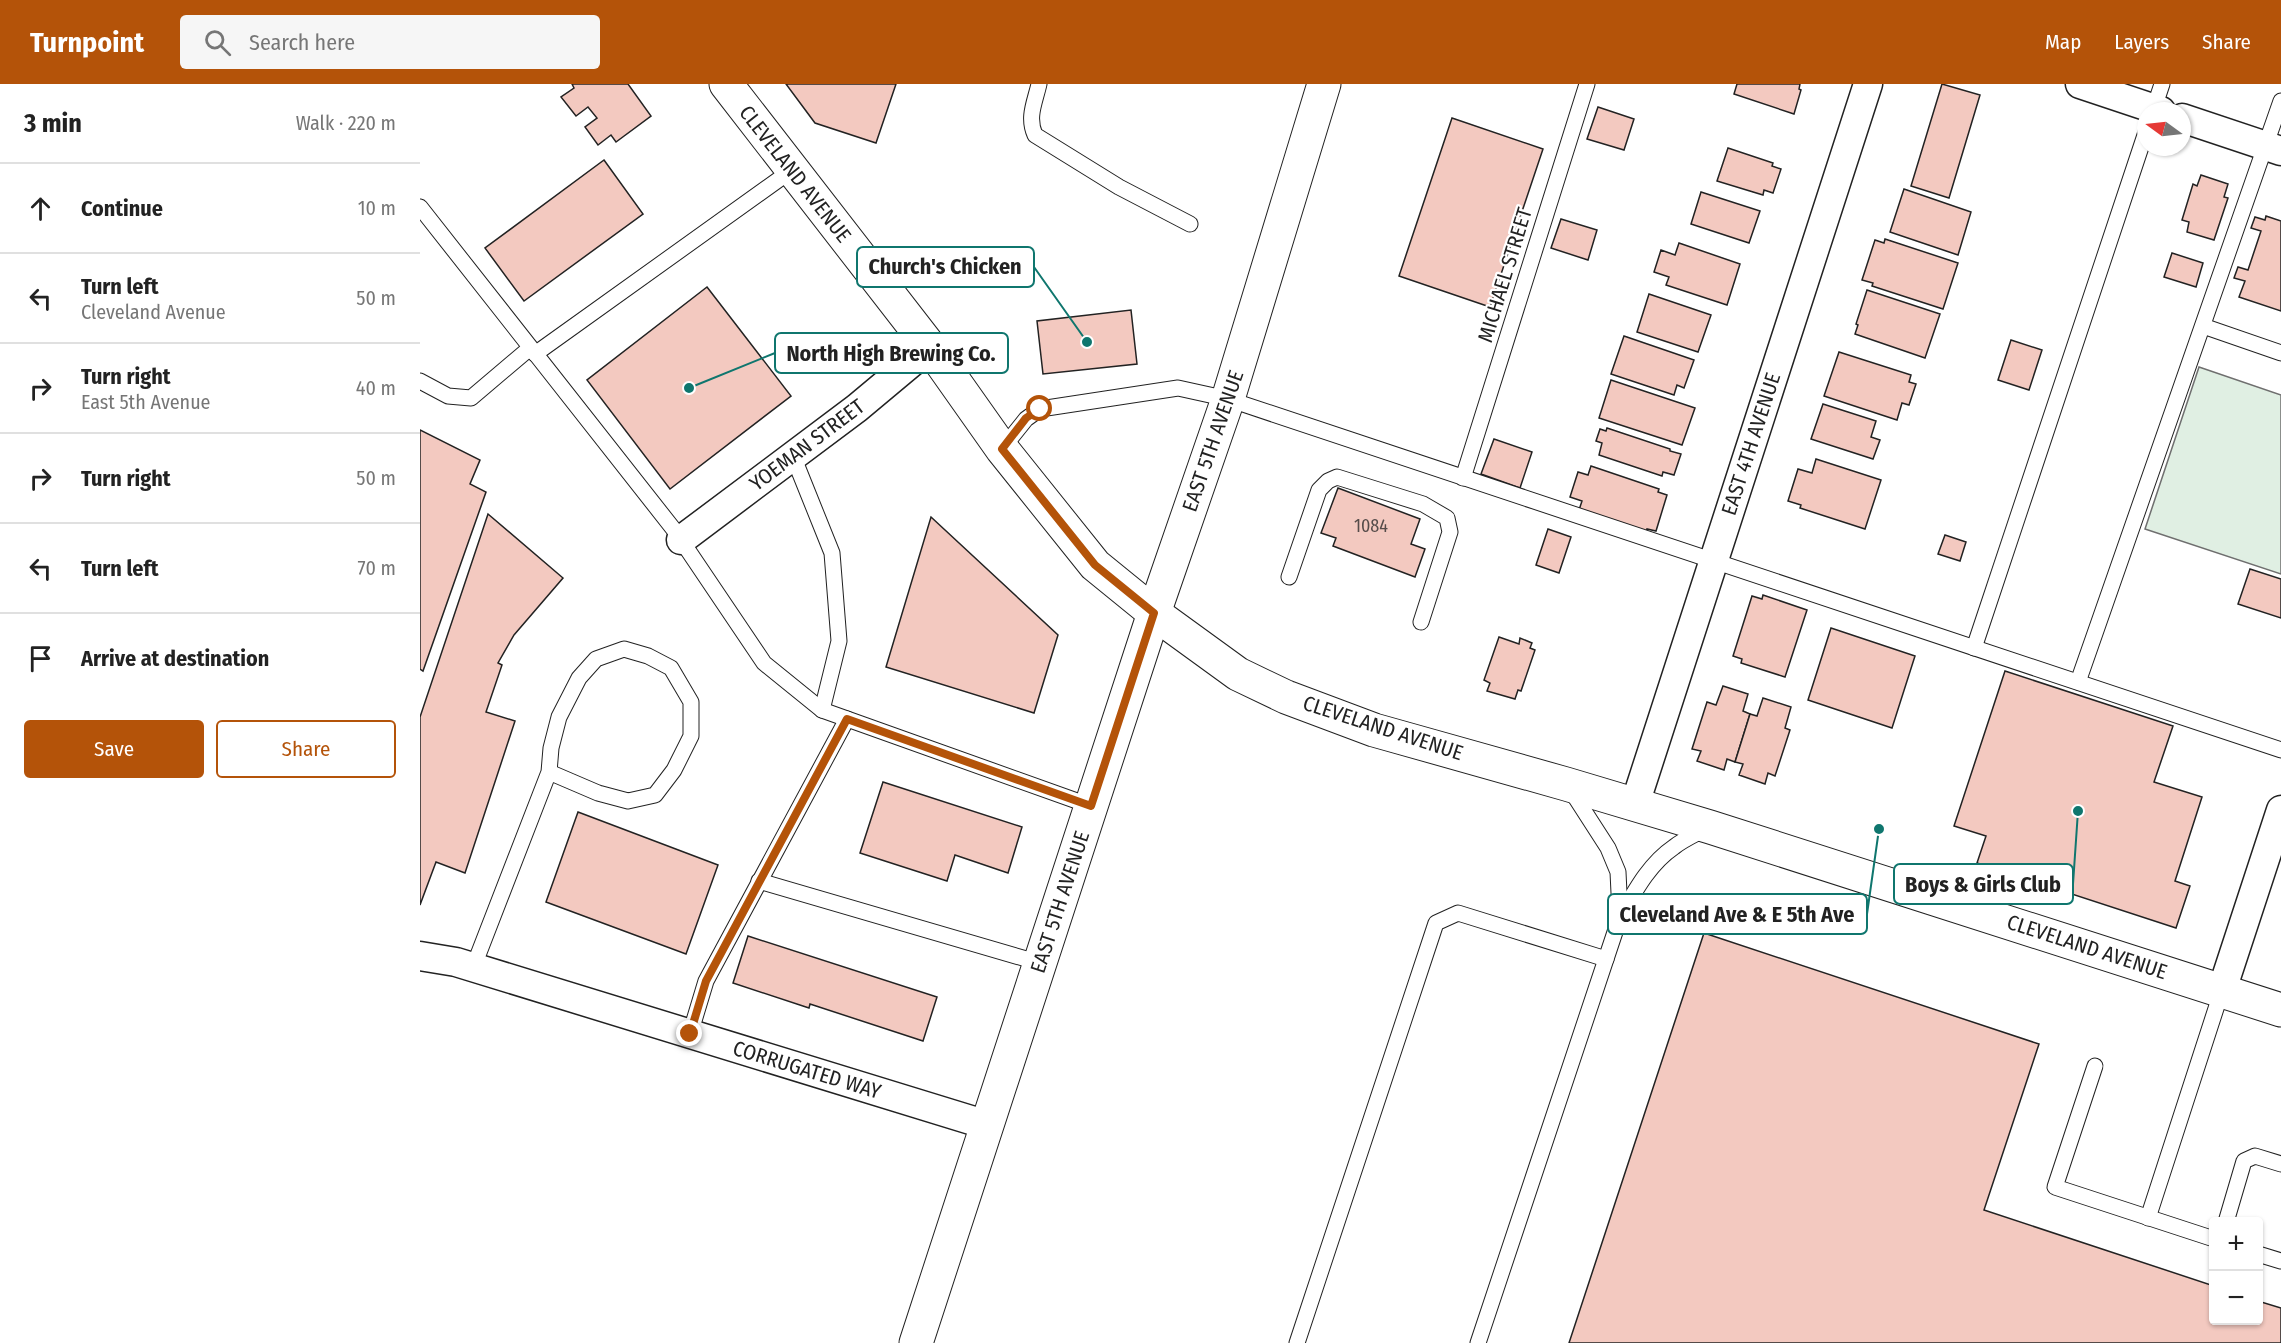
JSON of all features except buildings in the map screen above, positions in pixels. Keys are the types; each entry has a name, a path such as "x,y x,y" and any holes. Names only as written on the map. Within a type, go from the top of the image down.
{"main road":[{"name":"EAST 5TH AVENUE","path":"916,1343 1154,613 1228,399 1324,84"},
{"name":"CLEVELAND AVENUE","path":"739,91 792,170 930,347 1002,449 1095,565 1154,613 1238,674 1286,697 1374,730 1566,783 1710,827 2281,1010"}],"street":[{"name":"EAST 4TH AVENUE","path":"1635,804 1868,84"},
{"path":"2080,84 2137,103"},
{"path":"2191,121 2274,148"},
{"name":"YOEMAN STREET","path":"681,540 872,396 930,347"},
{"path":"2222,990 2281,810"},
{"name":"CORRUGATED WAY","path":"420,956 473,968 987,1125"}],"lane":[{"path":"1040,84 1030,117 1030,124 1035,135 1119,187 1190,224"},
{"name":"MICHAEL STREET","path":"1463,478 1587,84"},
{"path":"2078,682 2203,326 2274,148 2281,101"},
{"path":"1974,648 2139,156"},
{"path":"420,381 448,396 471,398 533,351 792,170"},
{"path":"420,207 681,540 764,663 822,710 1091,806"},
{"path":"2203,326 2281,353"},
{"path":"1002,449 1026,418 1040,409 1178,388 1228,399 2281,750"},
{"path":"793,456 831,553 838,641 822,710"},
{"path":"1289,577 1319,490 1328,481 1337,477 1424,504 1447,518 1450,532 1421,622"},
{"path":"473,968 549,772 551,748 559,717 579,678 596,659 624,649 648,656 671,668 691,702 691,736 674,770 655,795 628,801 598,793 549,772"},
{"path":"690,1034 706,981 847,719"},
{"path":"1566,783 1608,848 1618,872 1621,896 1620,917"},
{"path":"1478,1343 1620,917 1643,878 1660,859 1675,846 1710,827"},
{"path":"759,881 1040,963"},
{"path":"1298,1343 1436,923 1458,913 1606,959"},
{"path":"2148,1218 2222,990"},
{"path":"2095,1066 2055,1187 2209,1237"},
{"path":"2227,1217 2244,1161 2255,1155 2281,1164"},
{"path":"2263,1255 2281,1261"}],"green space":[{"path":"2199,367 2281,395 2281,574 2145,529"}],"place":[{"name":"Church's Chicken","path":"1087,342"},
{"name":"North High Brewing Co.","path":"689,388"},
{"name":"Boys & Girls Club","path":"2078,811"},
{"name":"Cleveland Ave & E 5th Ave","path":"1879,829"}],"route":[{"path":"690,1034 706,981 847,719 1091,806 1154,613 1095,565 1002,449 1026,418 1040,409"}]}
